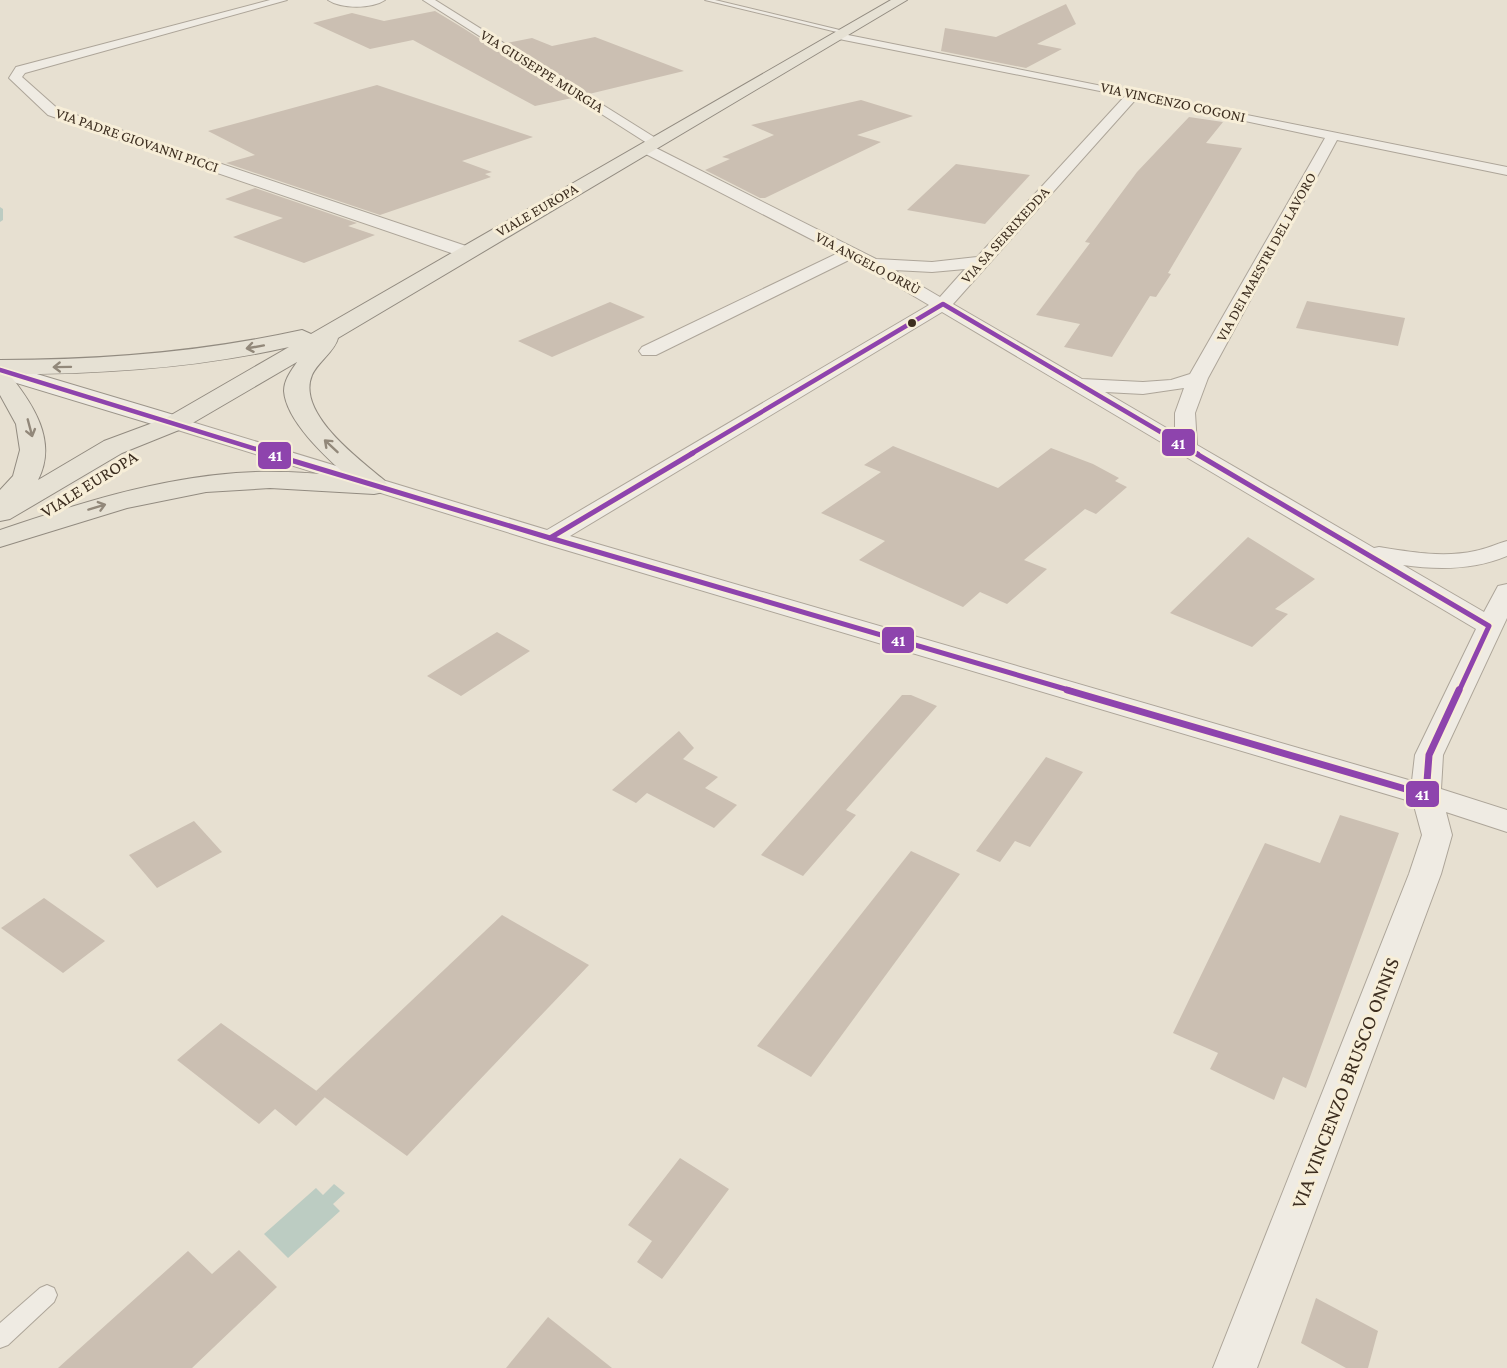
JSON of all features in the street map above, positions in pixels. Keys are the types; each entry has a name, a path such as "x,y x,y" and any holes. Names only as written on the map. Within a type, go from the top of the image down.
{"main road":[{"name":"VIALE EUROPA","path":"0,530 139,453 175,423 900,0"},
{"path":"0,368 103,366 162,362 280,342 333,330"},
{"path":"333,330 299,377 296,394 302,411 323,438 374,486"},
{"path":"0,368 175,423"},
{"path":"0,378 30,423 34,449 25,478 0,505"},
{"path":"0,530 122,499 173,489 282,480 374,486"}],"street":[{"name":"VIA PADRE GIOVANNI PICCI","path":"282,0 20,70 15,78 53,112 466,252"},
{"path":"333,0 359,4 380,0"},
{"name":"VIA GIUSEPPE MURGIA","path":"429,0 650,145"},
{"name":"VIA VINCENZO COGONI","path":"841,34 1507,171"},
{"name":"VIA SA SERRIXEDDA","path":"550,538 943,304 1134,94"},
{"name":"VIA DEI MAESTRI DEL LAVORO","path":"1186,447 1185,412 1198,378 1333,135"},
{"name":"VIA ANGELO ORRÙ","path":"650,145 943,304 1489,626"},
{"path":"649,351 858,256 914,268 962,265 982,261"},
{"path":"1076,382 1135,389 1172,386 1198,378"},
{"path":"175,423 374,486 1426,795 1507,821"},
{"path":"1362,551 1410,560 1449,563 1479,559 1507,548"},
{"name":"VIA VINCENZO BRUSCO ONNIS","path":"1235,1368 1425,874 1437,835 1426,795 1428,755 1507,591"}],"lane":[{"path":"708,0 841,34"},
{"path":"0,1337 47,1295"}],"shaded area":[{"path":"334,1184 345,1193 333,1204 340,1211 288,1258 264,1234 316,1188 323,1195"}],"building":[{"path":"1066,4 1076,24 1037,44 1062,49 1026,68 941,51 945,28 996,37"},
{"path":"435,11 572,98 535,106 413,40 370,49 313,23 352,13 384,21"},
{"path":"595,37 684,71 589,94 507,43 532,38 552,46"},
{"path":"377,85 533,137 462,161 492,172 485,174 491,177 380,215 226,163 255,155 208,131"},
{"path":"861,100 913,116 857,135 881,142 765,198 760,198 705,170 730,159 722,157 774,135 751,125"},
{"path":"1189,117 1223,122 1206,143 1242,148 1168,273 1171,274 1156,297 1150,296 1112,357 1064,347 1080,324 1036,315 1090,243 1085,242 1137,172"},
{"path":"956,164 1030,175 985,224 907,210"},
{"path":"255,188 357,223 348,226 375,235 304,263 233,237 283,218 225,199"},
{"path":"1307,301 1405,318 1398,346 1296,328"},
{"path":"610,302 645,317 552,357 518,341"},
{"path":"893,446 998,488 1051,448 1093,464 1119,478 1115,481 1127,487 1096,514 1085,509 1024,560 1047,569 1007,604 980,592 963,607 859,560 885,541 821,513 881,472 864,465"},
{"path":"1248,537 1315,579 1275,609 1288,614 1252,647 1170,613"},
{"path":"497,632 530,651 461,696 427,676"},
{"path":"902,695 911,695 937,706 846,810 856,815 803,876 761,855"},
{"path":"679,731 694,748 683,759 718,777 705,788 737,805 714,828 647,793 636,803 612,790"},
{"path":"1046,757 1083,772 1030,847 1015,841 1000,862 976,851"},
{"path":"1340,815 1399,833 1306,1088 1283,1077 1274,1100 1210,1069 1218,1053 1173,1033 1265,843 1320,863"},
{"path":"194,821 222,852 157,888 129,855"},
{"path":"911,851 960,874 811,1077 757,1046"},
{"path":"44,898 105,941 63,973 1,928"},
{"path":"502,915 589,965 407,1156 316,1091"},
{"path":"221,1023 325,1097 296,1126 275,1109 259,1124 177,1060"},
{"path":"680,1158 729,1189 662,1279 637,1262 652,1241 628,1225"},
{"path":"239,1250 277,1287 192,1368 58,1368 188,1251 212,1274"},
{"path":"1316,1298 1378,1331 1368,1368 1346,1368 1301,1343"},
{"path":"548,1317 612,1368 506,1368"}],"waterway":[{"path":"0,209 0,220"}],"transit line":[{"name":"41","path":"943,304 1489,626 1429,755 1426,795 550,538 943,304"},
{"name":"41","path":"0,370 550,538"}]}
